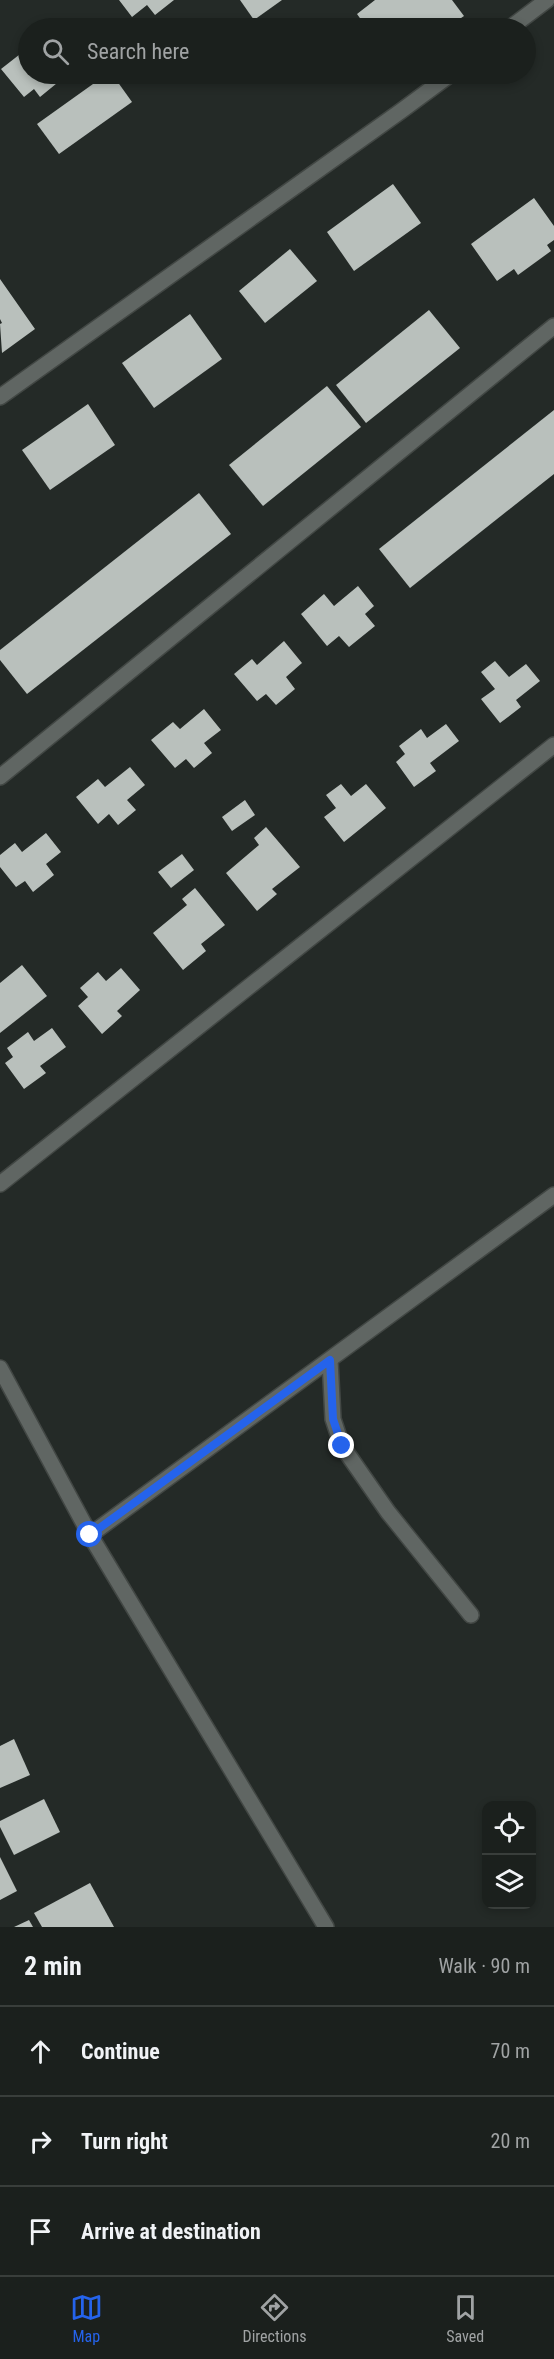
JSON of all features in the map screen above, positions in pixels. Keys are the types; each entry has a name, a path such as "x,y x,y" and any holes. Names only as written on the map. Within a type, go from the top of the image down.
{"street":[{"path":"523,18 547,0"},
{"path":"0,397 438,84"},
{"path":"0,777 554,326"},
{"path":"0,1184 554,745"},
{"path":"90,1535 554,1195"},
{"path":"330,1360 333,1419 342,1446 388,1512 471,1615"},
{"path":"0,1368 90,1535 326,1927"}],"building":[{"path":"119,0 174,0 155,15 147,5 132,17"},
{"path":"240,0 282,0 257,18 253,18"},
{"path":"375,0 452,0 464,16 461,18 360,18 357,14"},
{"path":"18,56 18,84 56,84 40,97 34,89 24,97 1,69"},
{"path":"93,84 119,84 132,102 59,154 37,124"},
{"path":"393,184 421,223 354,271 327,232"},
{"path":"534,198 554,226 554,240 547,245 551,251 518,275 514,269 497,281 471,244"},
{"path":"290,249 317,281 265,323 239,291"},
{"path":"0,279 35,329 2,353 0,324 2,323 0,319"},
{"path":"429,310 460,348 366,423 336,385"},
{"path":"190,314 222,359 154,408 122,363"},
{"path":"327,386 361,427 263,506 229,465"},
{"path":"88,404 115,445 50,490 22,450"},
{"path":"554,410 554,474 410,588 379,549"},
{"path":"199,493 231,534 27,694 0,660 0,650"},
{"path":"358,586 374,606 365,614 375,626 349,647 339,636 327,646 301,614 324,594 334,606"},
{"path":"284,641 302,663 286,677 295,689 276,705 266,694 257,701 234,674 252,659 257,665"},
{"path":"495,661 509,677 526,664 540,681 516,700 521,707 500,723 481,699 495,689 481,672"},
{"path":"204,709 221,730 204,743 212,753 194,768 186,759 175,768 151,740 173,722 180,729"},
{"path":"446,724 459,741 430,763 436,771 414,787 396,762 405,754 399,746 421,729 427,738"},
{"path":"130,767 145,785 127,800 136,810 118,825 109,814 98,824 76,797 98,779 105,787"},
{"path":"341,784 351,796 366,784 386,808 344,842 324,817 336,808 326,795"},
{"path":"245,800 255,815 232,831 222,817"},
{"path":"266,827 300,867 272,889 277,894 257,911 226,873 259,845 254,838"},
{"path":"46,833 61,852 46,864 54,875 33,892 25,881 16,887 0,867 0,855 15,843 22,852"},
{"path":"182,854 194,870 171,888 158,872"},
{"path":"195,888 225,925 201,944 206,951 183,970 153,933 187,905 182,899"},
{"path":"22,965 47,996 0,1033 0,983"},
{"path":"121,968 140,990 117,1011 122,1016 102,1034 78,1006 88,997 80,988 98,972 106,981"},
{"path":"52,1028 66,1047 40,1066 46,1073 24,1089 5,1063 13,1057 7,1048 28,1032 34,1041"},
{"path":"14,1739 30,1775 0,1788 0,1746"},
{"path":"44,1799 60,1832 14,1855 0,1827 0,1821"},
{"path":"0,1857 17,1891 0,1900"},
{"path":"90,1883 114,1927 42,1927 34,1913"},
{"path":"29,1920 33,1927 14,1927"}],"route":[{"path":"90,1535 330,1360 333,1419 342,1446"}]}
